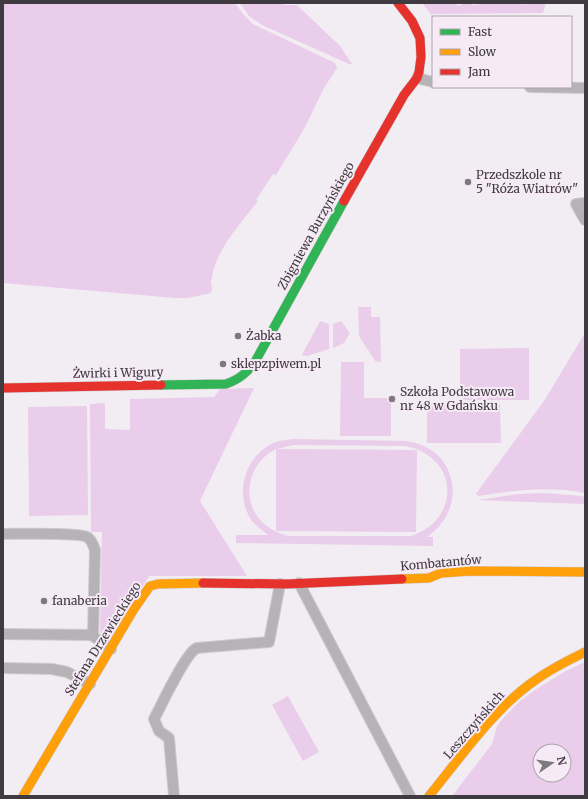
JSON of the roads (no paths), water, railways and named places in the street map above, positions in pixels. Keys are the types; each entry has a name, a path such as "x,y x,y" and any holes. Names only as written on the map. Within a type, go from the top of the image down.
{"street":[{"name":"Zbigniewa Burzyńskiego","path":"233,382 246,374 256,358 400,102 417,78 420,65 420,38 412,21 398,3"},
{"path":"417,78 432,82"},
{"path":"572,88 585,88"},
{"path":"585,203 576,204 585,220"},
{"name":"Żwirki i Wigury","path":"3,388 226,384 233,382"},
{"path":"3,534 74,535 86,537 92,541 95,550 93,636"},
{"name":"Kombatantów","path":"299,583 429,578 441,573 585,572"},
{"path":"299,583 410,796"},
{"name":"Stefana Drzewieckiego","path":"23,796 110,649 150,586 158,584 299,583"},
{"path":"174,796 169,738 159,731 154,719 193,649 269,642 280,584"},
{"path":"3,634 89,635 93,636 110,649"},
{"name":"Leszczyńskich","path":"429,796 492,719 513,698 536,679 585,652"},
{"path":"3,668 52,669 67,672 90,684"}],"place":[{"name":"Przedszkole nr 5 \"Róża Wiatrów\"","path":"468,182"},
{"name":"Żabka","path":"238,336"},
{"name":"sklepzpiwem.pl","path":"223,364"},
{"name":"Szkoła Podstawowa nr 48 w Gdańsku","path":"392,399"},
{"name":"fanaberia","path":"44,601"}]}
